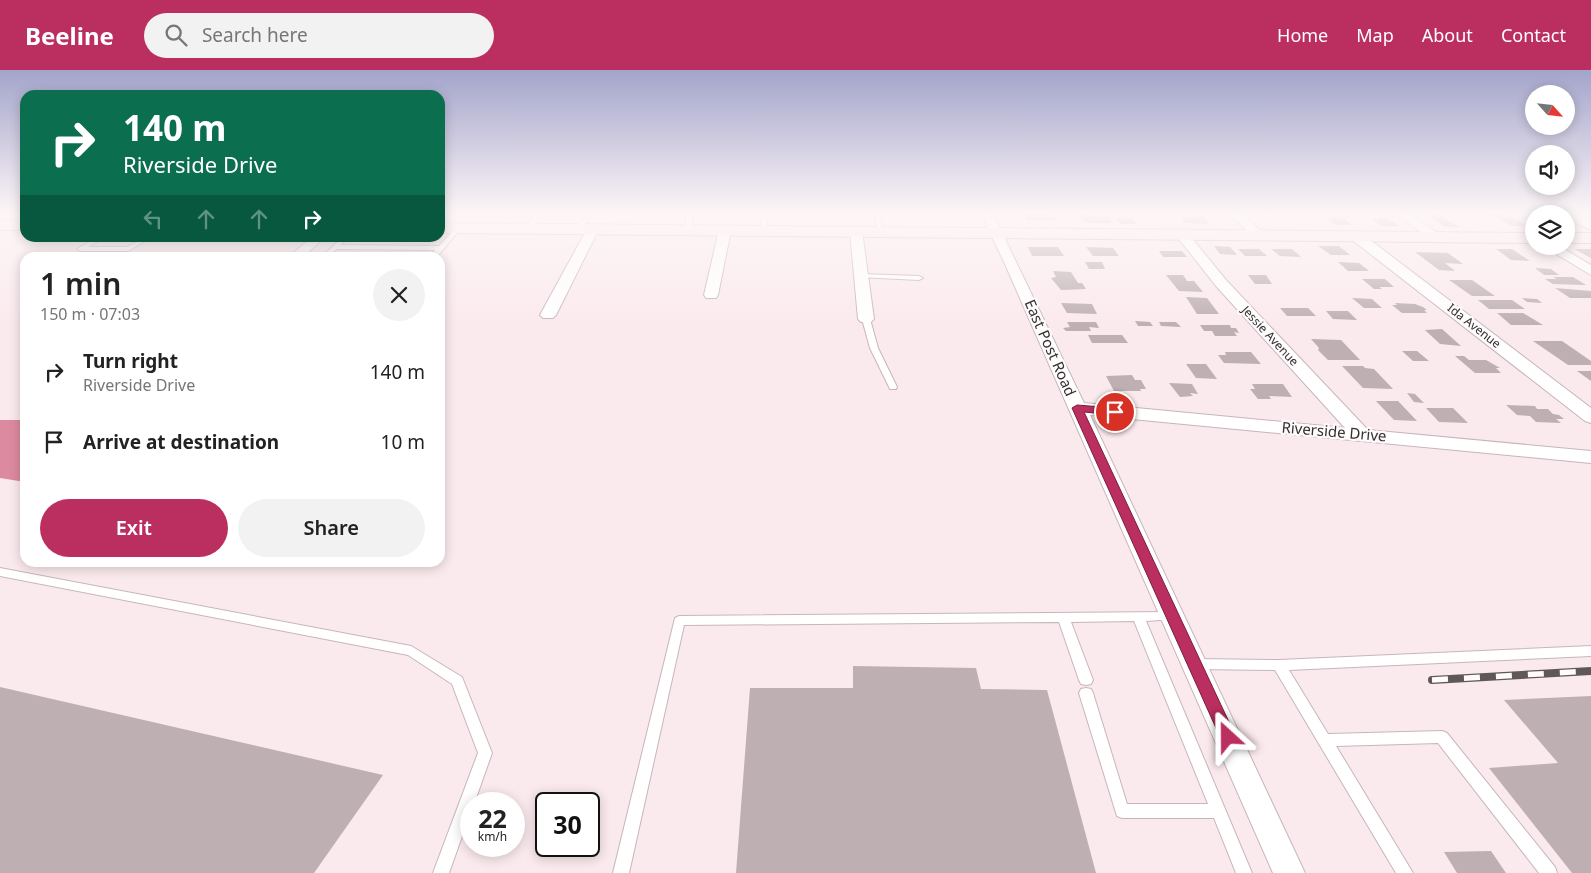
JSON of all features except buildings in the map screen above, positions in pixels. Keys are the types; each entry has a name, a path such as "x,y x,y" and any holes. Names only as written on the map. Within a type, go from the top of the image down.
{"street":[{"path":"548,315 575,251"},
{"path":"711,296 720,251"},
{"path":"858,251 866,319"},
{"name":"East Post Road","path":"1005,251 1289,873"},
{"name":"Jessie Avenue","path":"1195,251 1220,283 1362,435"},
{"name":"Ida Avenue","path":"1376,251 1591,417"},
{"path":"1564,255 1591,271"},
{"name":"Riverside Drive","path":"1077,408 1591,457"}],"lane":[{"path":"861,276 919,278"},
{"path":"866,319 874,348 893,387"},
{"path":"0,572 411,651 457,681 485,753 441,873"},
{"path":"1138,616 1244,873"},
{"path":"621,873 679,622 1173,616"},
{"path":"1063,617 1086,687 1122,811 1218,811"},
{"path":"1195,664 1279,666 1591,651"},
{"path":"1279,666 1406,873"},
{"path":"1324,740 1442,737 1549,873"}],"shaded area":[{"path":"0,420 20,420 20,481 0,478"}],"railway":[{"path":"1432,680 1591,671"}],"route":[{"path":"1115,412 1077,408 1228,737"}]}
